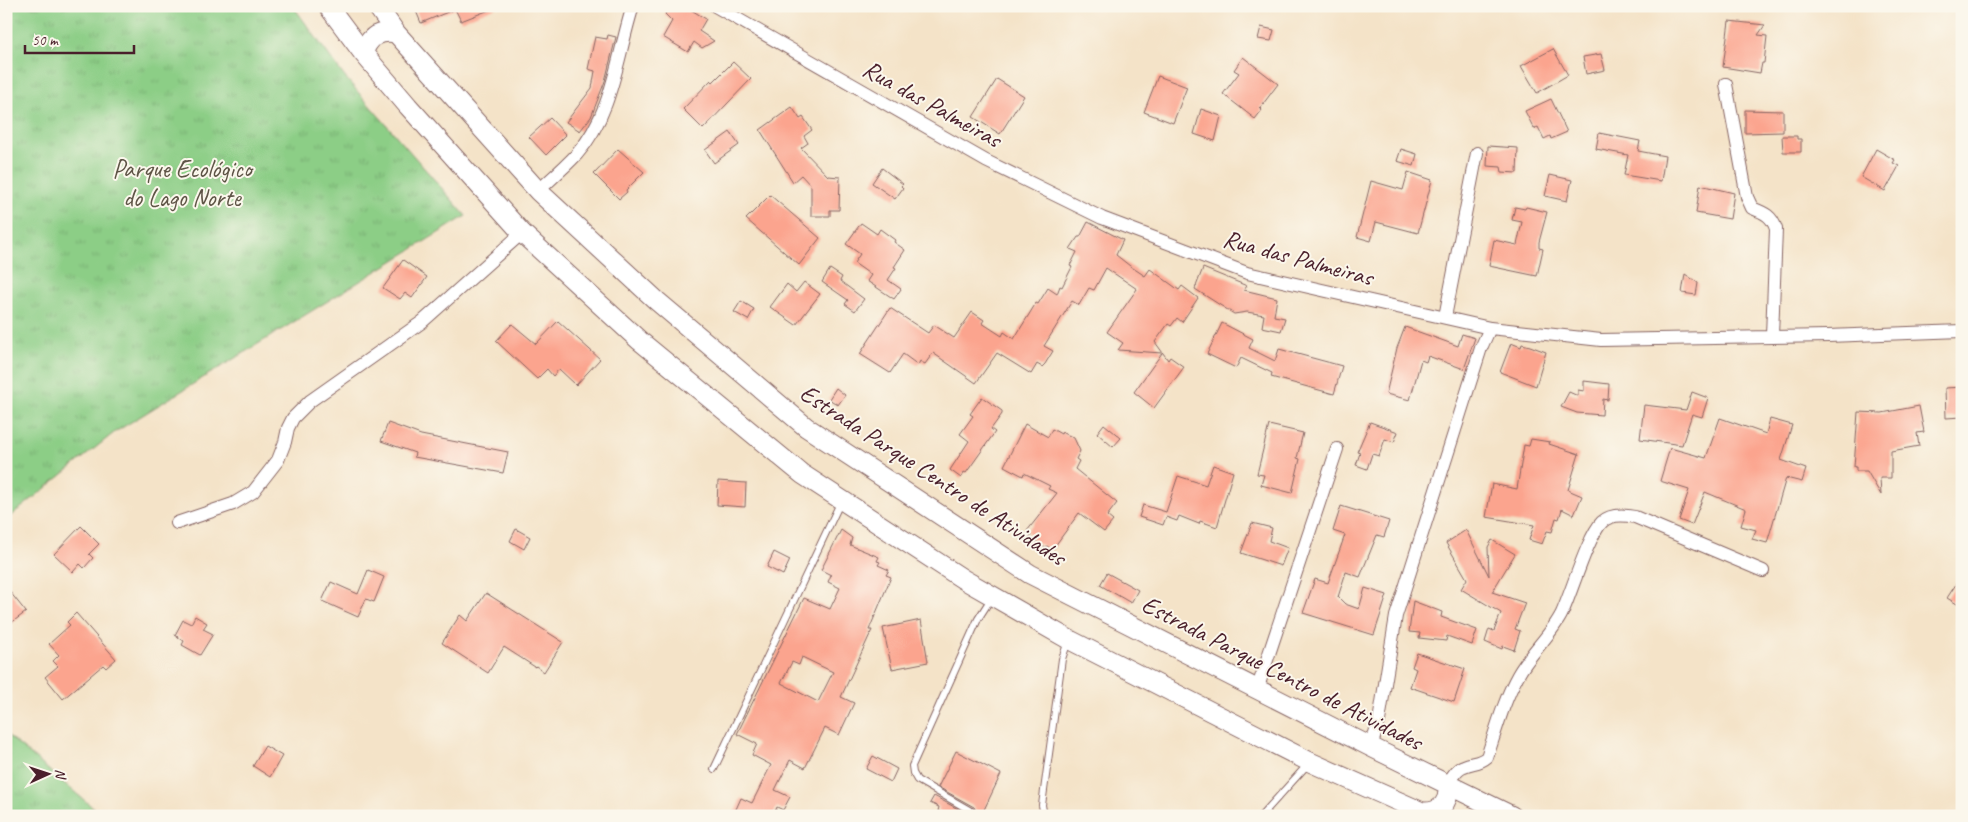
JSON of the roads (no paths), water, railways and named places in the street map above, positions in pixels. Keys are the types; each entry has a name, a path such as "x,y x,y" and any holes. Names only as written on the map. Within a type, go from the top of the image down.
{"main road":[{"path":"328,6 363,53 408,106 522,233 640,342 802,474 962,578 1068,640 1310,762 1427,814 1438,810 1444,805 1448,798 1447,784"},
{"name":"Estrada Parque Centro de Atividades","path":"377,6 396,33 538,191 657,302 806,427 1030,574 1257,690 1512,816"},
{"path":"363,53 366,44 379,33 396,33"}],"street":[{"path":"538,191 578,153 594,129 608,99 633,6"},
{"name":"Rua das Palmeiras","path":"715,6 986,161 1102,218 1247,273 1490,328 1601,340 1828,336 1962,331"},
{"path":"1726,84 1747,197 1752,208 1773,219 1776,229 1772,336"},
{"path":"1445,318 1477,153"},
{"path":"177,523 233,504 253,492 278,460 293,418 310,401 422,322 522,233"},
{"path":"1371,747 1379,721 1396,616 1490,328"},
{"path":"1257,690 1337,449"},
{"path":"1447,784 1459,768 1481,762 1487,757 1515,680 1528,657 1561,615 1586,552 1603,521 1625,515 1635,517 1763,571"}],"lane":[{"path":"714,769 842,500"},
{"path":"971,811 917,780 912,766 978,619 992,596"},
{"path":"1044,816 1042,805 1060,668 1068,640"},
{"path":"1261,816 1310,762"}],"park label":[{"name":"Parque Ecológico do Lago Norte","path":"182,184"}]}
